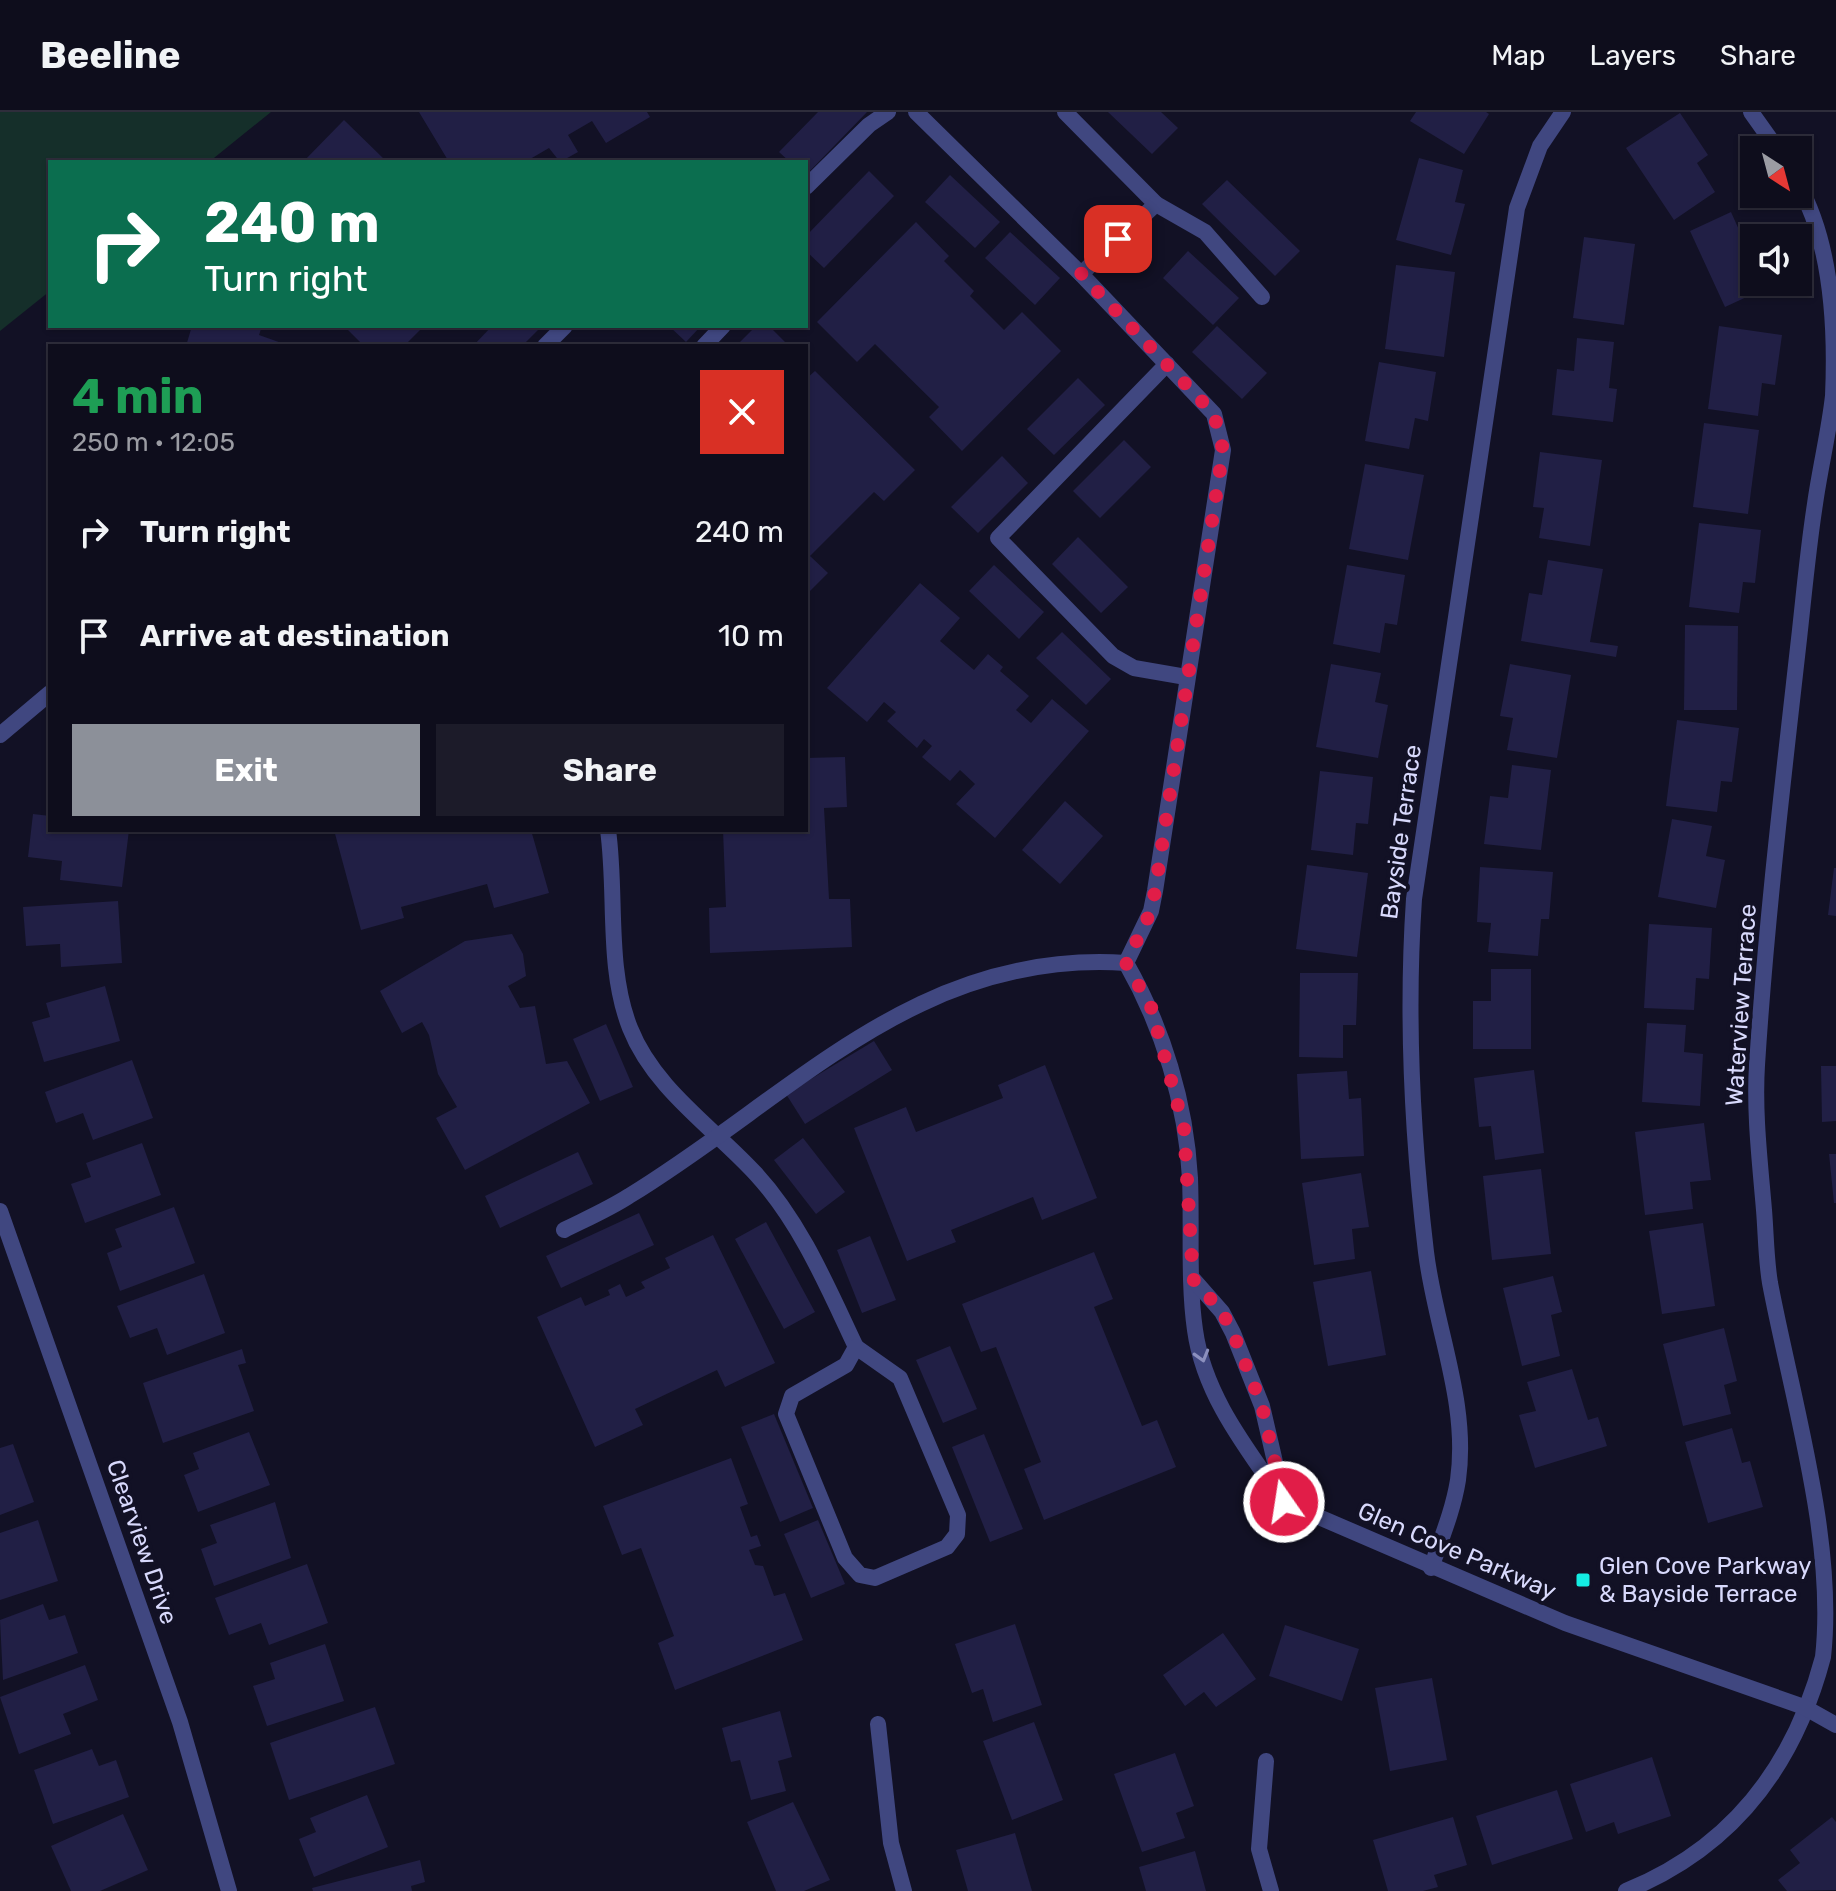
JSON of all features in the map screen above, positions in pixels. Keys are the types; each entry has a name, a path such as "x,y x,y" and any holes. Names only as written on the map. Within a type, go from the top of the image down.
{"street":[{"path":"808,185 869,125 888,112"},
{"path":"916,112 1081,274 1214,414 1223,450 1155,891 1151,911 1126,963"},
{"path":"1065,112 1156,204 1205,232 1262,297"},
{"name":"Bayside Terrace","path":"1431,1568 1451,1512 1459,1452 1452,1373 1426,1254 1410,1090 1408,978 1414,899 1517,208 1540,146 1563,112"},
{"path":"1751,112 1768,136"},
{"path":"1081,274 1156,204"},
{"name":"Waterview Terrace","path":"1626,1891 1698,1854 1731,1827 1759,1796 1784,1755 1804,1707 1822,1660 1830,1618 1832,1576 1827,1529 1769,1278 1757,1137 1756,1069 1779,819 1815,503 1833,395 1830,282 1811,208"},
{"path":"547,344 563,328"},
{"path":"706,344 721,328"},
{"path":"1167,364 998,538 1113,656 1134,668 1186,677"},
{"path":"0,735 48,695"},
{"path":"608,832 614,870 618,993 631,1032 662,1080 757,1175 806,1245 856,1347 900,1378 958,1515 957,1534 947,1547 875,1578 860,1575 845,1558 786,1414 792,1396 846,1365 856,1347"},
{"path":"564,1230 629,1197 848,1043 938,993 1004,972 1084,960 1126,963"},
{"path":"1126,963 1151,1007 1178,1100 1189,1173 1195,1331 1210,1380 1228,1421 1284,1502"},
{"name":"Clearview Drive","path":"0,1211 180,1722 229,1891"},
{"path":"1193,1279 1222,1312 1233,1333 1262,1406 1284,1502"},
{"name":"Glen Cove Parkway","path":"1284,1502 1431,1568 1565,1623 1804,1707 1836,1725"},
{"path":"878,1724 891,1843 904,1891"},
{"path":"1266,1761 1259,1849 1271,1891"}],"green space":[{"path":"0,112 271,112 211,160 48,160 48,293 0,331"}],"building":[{"path":"419,112 647,112 650,117 606,143 592,121 568,135 578,152 564,160 558,160 549,148 528,160 448,160"},
{"path":"818,112 867,112 808,173 808,160 788,160 779,152"},
{"path":"1108,112 1161,112 1178,128 1152,154"},
{"path":"1416,112 1489,114 1464,154 1410,121"},
{"path":"1680,113 1708,155 1697,163 1715,192 1674,220 1626,148"},
{"path":"344,120 385,160 305,160"},
{"path":"1419,158 1463,170 1455,202 1465,204 1451,255 1396,240"},
{"path":"869,171 894,196 824,268 808,253 808,234"},
{"path":"950,175 1000,222 975,248 925,202"},
{"path":"1227,180 1300,251 1275,276 1202,204"},
{"path":"1731,212 1740,232 1740,296 1749,296 1725,307 1690,231"},
{"path":"916,222 949,256 944,261 974,291 970,296 1004,330 1022,312 1061,351 962,451 929,417 939,407 875,344 857,362 817,322"},
{"path":"1010,232 1060,278 1035,305 985,258"},
{"path":"1584,237 1635,244 1624,325 1573,318"},
{"path":"1188,251 1239,298 1213,325 1163,278"},
{"path":"1396,265 1455,272 1444,357 1385,349"},
{"path":"1217,326 1267,373 1242,399 1192,352"},
{"path":"1719,326 1782,335 1775,385 1762,383 1758,416 1708,409"},
{"path":"191,328 261,328 259,335 284,344 187,344"},
{"path":"346,328 422,328 406,344 362,344"},
{"path":"490,328 540,328 524,344 475,344"},
{"path":"671,328 699,328 686,342"},
{"path":"754,328 771,328 787,344 738,344"},
{"path":"1577,338 1614,342 1609,388 1617,389 1613,422 1552,415 1557,369 1574,371"},
{"path":"1379,362 1436,372 1428,421 1415,418 1409,449 1365,441"},
{"path":"815,371 915,470 884,501 874,492 810,556 828,573 808,593 808,377"},
{"path":"1078,378 1105,405 1054,455 1027,429"},
{"path":"1704,423 1759,430 1748,514 1693,507"},
{"path":"1124,440 1151,467 1100,518 1073,491"},
{"path":"1540,452 1602,460 1590,546 1539,538 1544,508 1533,507"},
{"path":"1002,456 1028,483 978,533 951,507"},
{"path":"1365,464 1424,475 1408,560 1349,549"},
{"path":"1699,523 1761,530 1755,583 1743,582 1739,613 1689,607"},
{"path":"1078,537 1128,587 1101,613 1052,564"},
{"path":"1548,560 1603,569 1590,642 1618,646 1616,657 1521,641 1529,593 1542,595"},
{"path":"994,565 1044,612 1019,639 969,591"},
{"path":"1347,565 1405,575 1397,625 1385,623 1380,653 1333,644"},
{"path":"920,583 960,618 940,641 974,670 988,654 1003,667 1000,671 1029,696 1016,710 1031,723 1052,699 1089,731 995,838 956,804 975,784 960,770 950,781 922,757 932,746 924,739 917,748 887,721 896,712 884,702 867,722 827,688"},
{"path":"1685,625 1738,626 1737,710 1684,710"},
{"path":"1062,632 1111,679 1086,705 1036,658"},
{"path":"1331,664 1381,673 1375,702 1388,705 1378,758 1316,747"},
{"path":"1510,664 1571,675 1557,758 1507,750 1513,718 1500,716"},
{"path":"1677,720 1739,728 1732,782 1721,781 1717,812 1666,806"},
{"path":"845,757 847,807 824,808 829,899 850,899 852,947 710,953 709,908 726,907 723,832 808,832 808,758"},
{"path":"1512,765 1551,770 1541,850 1484,844 1490,796 1508,798"},
{"path":"1320,771 1373,777 1368,824 1356,823 1353,855 1311,850"},
{"path":"1065,801 1103,836 1060,884 1022,850"},
{"path":"33,814 48,816 48,832 129,832 122,887 60,880 62,861 28,857"},
{"path":"1672,819 1712,826 1706,856 1725,860 1716,908 1658,897"},
{"path":"335,832 532,832 549,893 494,908 487,884 401,907 404,918 361,930"},
{"path":"1307,865 1368,873 1357,957 1296,949"},
{"path":"1480,867 1553,872 1549,919 1541,919 1538,956 1488,952 1491,923 1477,922"},
{"path":"1836,868 1836,916 1828,915"},
{"path":"118,901 122,963 61,967 60,944 26,946 23,907"},
{"path":"1649,924 1712,928 1709,979 1696,978 1694,1010 1644,1008"},
{"path":"512,934 523,954 526,976 508,986 520,1008 535,1006 546,1064 567,1061 590,1103 465,1170 436,1118 457,1107 438,1074 429,1035 422,1022 402,1033 380,991 465,941"},
{"path":"1491,969 1531,969 1531,1049 1473,1049 1473,1001 1491,1001"},
{"path":"1300,973 1358,973 1356,1025 1343,1025 1343,1058 1299,1057"},
{"path":"105,986 120,1041 44,1062 32,1022 50,1017 46,1003"},
{"path":"1647,1023 1686,1025 1684,1052 1703,1054 1700,1106 1642,1102"},
{"path":"606,1024 633,1087 600,1101 573,1039"},
{"path":"874,1041 892,1070 805,1124 786,1094"},
{"path":"132,1060 153,1118 93,1140 83,1113 56,1123 45,1092"},
{"path":"1045,1065 1097,1198 1042,1220 1033,1197 951,1230 956,1242 907,1261 854,1128 906,1107 916,1132 1003,1098 998,1085"},
{"path":"1821,1066 1836,1066 1836,1121 1822,1122"},
{"path":"1534,1070 1544,1153 1495,1160 1491,1126 1479,1127 1474,1078"},
{"path":"1347,1071 1349,1099 1361,1098 1364,1156 1301,1159 1297,1074"},
{"path":"1704,1123 1711,1180 1690,1182 1693,1209 1645,1215 1635,1132"},
{"path":"803,1138 845,1192 816,1214 774,1160"},
{"path":"142,1143 161,1195 85,1223 71,1184 91,1177 86,1163"},
{"path":"578,1152 593,1184 500,1228 485,1196"},
{"path":"1829,1154 1836,1154 1836,1203 1834,1203"},
{"path":"1541,1169 1551,1254 1492,1260 1483,1176"},
{"path":"1361,1173 1369,1227 1352,1229 1355,1259 1314,1265 1302,1183"},
{"path":"174,1207 195,1263 120,1291 107,1253 122,1247 115,1229"},
{"path":"639,1213 654,1245 561,1288 546,1256"},
{"path":"766,1222 815,1312 784,1329 735,1239"},
{"path":"1703,1223 1715,1306 1662,1314 1649,1231"},
{"path":"713,1235 775,1363 725,1387 717,1370 635,1409 643,1425 595,1447 537,1317 581,1297 585,1306 610,1295 608,1290 620,1284 626,1297 645,1288 641,1282 670,1268 665,1258"},
{"path":"870,1236 896,1300 862,1313 837,1250"},
{"path":"1094,1252 1113,1299 1094,1307 1142,1426 1157,1420 1176,1467 1044,1520 1024,1469 1041,1462 996,1347 981,1352 962,1304"},
{"path":"1371,1271 1386,1355 1328,1366 1313,1282"},
{"path":"204,1274 225,1333 167,1355 157,1328 130,1338 117,1306"},
{"path":"1553,1276 1562,1312 1551,1315 1560,1356 1522,1366 1503,1288"},
{"path":"1724,1328 1737,1381 1724,1385 1731,1414 1683,1426 1663,1344"},
{"path":"950,1346 977,1409 943,1423 916,1360"},
{"path":"242,1349 246,1363 238,1365 254,1411 163,1443 143,1383"},
{"path":"1572,1369 1588,1420 1598,1417 1607,1446 1535,1468 1519,1415 1536,1411 1527,1382"},
{"path":"774,1414 813,1508 780,1522 741,1427"},
{"path":"1732,1428 1742,1463 1750,1461 1763,1507 1708,1523 1685,1442"},
{"path":"249,1432 270,1485 198,1512 184,1475 199,1469 193,1453"},
{"path":"984,1434 1023,1529 990,1542 952,1447"},
{"path":"13,1444 34,1502 0,1515 0,1448"},
{"path":"731,1458 748,1504 740,1507 751,1537 757,1535 761,1546 749,1550 755,1565 763,1566 774,1596 785,1593 803,1640 675,1690 658,1643 674,1636 641,1548 622,1555 603,1506"},
{"path":"275,1502 291,1558 214,1586 201,1549 217,1543 210,1525"},
{"path":"38,1520 58,1581 0,1600 0,1533"},
{"path":"818,1520 845,1584 811,1598 784,1534"},
{"path":"307,1564 328,1623 269,1645 261,1623 229,1635 215,1598"},
{"path":"43,1604 49,1620 65,1615 78,1653 3,1680 0,1620"},
{"path":"1015,1624 1042,1705 993,1722 983,1689 972,1693 955,1644"},
{"path":"1285,1625 1359,1649 1342,1701 1269,1676"},
{"path":"1223,1633 1256,1679 1216,1707 1204,1692 1185,1706 1163,1675"},
{"path":"325,1644 344,1701 267,1726 253,1686 275,1679 270,1663"},
{"path":"85,1665 98,1700 63,1714 71,1734 19,1754 0,1697"},
{"path":"1432,1678 1447,1760 1390,1771 1375,1688"},
{"path":"375,1707 395,1764 289,1800 270,1743"},
{"path":"780,1711 792,1757 778,1761 786,1791 751,1800 740,1760 731,1762 722,1728"},
{"path":"1034,1722 1063,1800 1012,1820 983,1741"},
{"path":"92,1749 99,1766 116,1760 129,1797 53,1824 34,1770"},
{"path":"1175,1753 1194,1806 1176,1813 1185,1838 1142,1852 1114,1774"},
{"path":"1652,1757 1671,1816 1618,1834 1614,1822 1586,1832 1570,1784"},
{"path":"1557,1790 1573,1839 1492,1865 1476,1816"},
{"path":"367,1795 388,1847 314,1877 299,1839 316,1832 310,1818"},
{"path":"793,1802 830,1880 804,1891 776,1891 747,1822"},
{"path":"123,1814 148,1870 100,1891 71,1891 51,1846"},
{"path":"1453,1817 1467,1865 1434,1875 1438,1887 1423,1891 1388,1891 1373,1840"},
{"path":"1832,1817 1836,1822 1836,1890 1787,1891 1778,1880 1800,1863 1790,1850"},
{"path":"1015,1833 1032,1891 968,1891 956,1850"},
{"path":"1195,1851 1206,1891 1146,1891 1139,1867"},
{"path":"420,1860 425,1882 411,1886 412,1891 313,1891 312,1888"}],"place":[{"name":"Glen Cove Parkway & Bayside Terrace","path":"1583,1580"}],"route":[{"path":"1118,239 1081,274 1214,414 1223,450 1155,891 1151,911 1126,963 1151,1007 1175,1085 1189,1173 1193,1279 1222,1312 1233,1333 1262,1406 1284,1502"}]}
